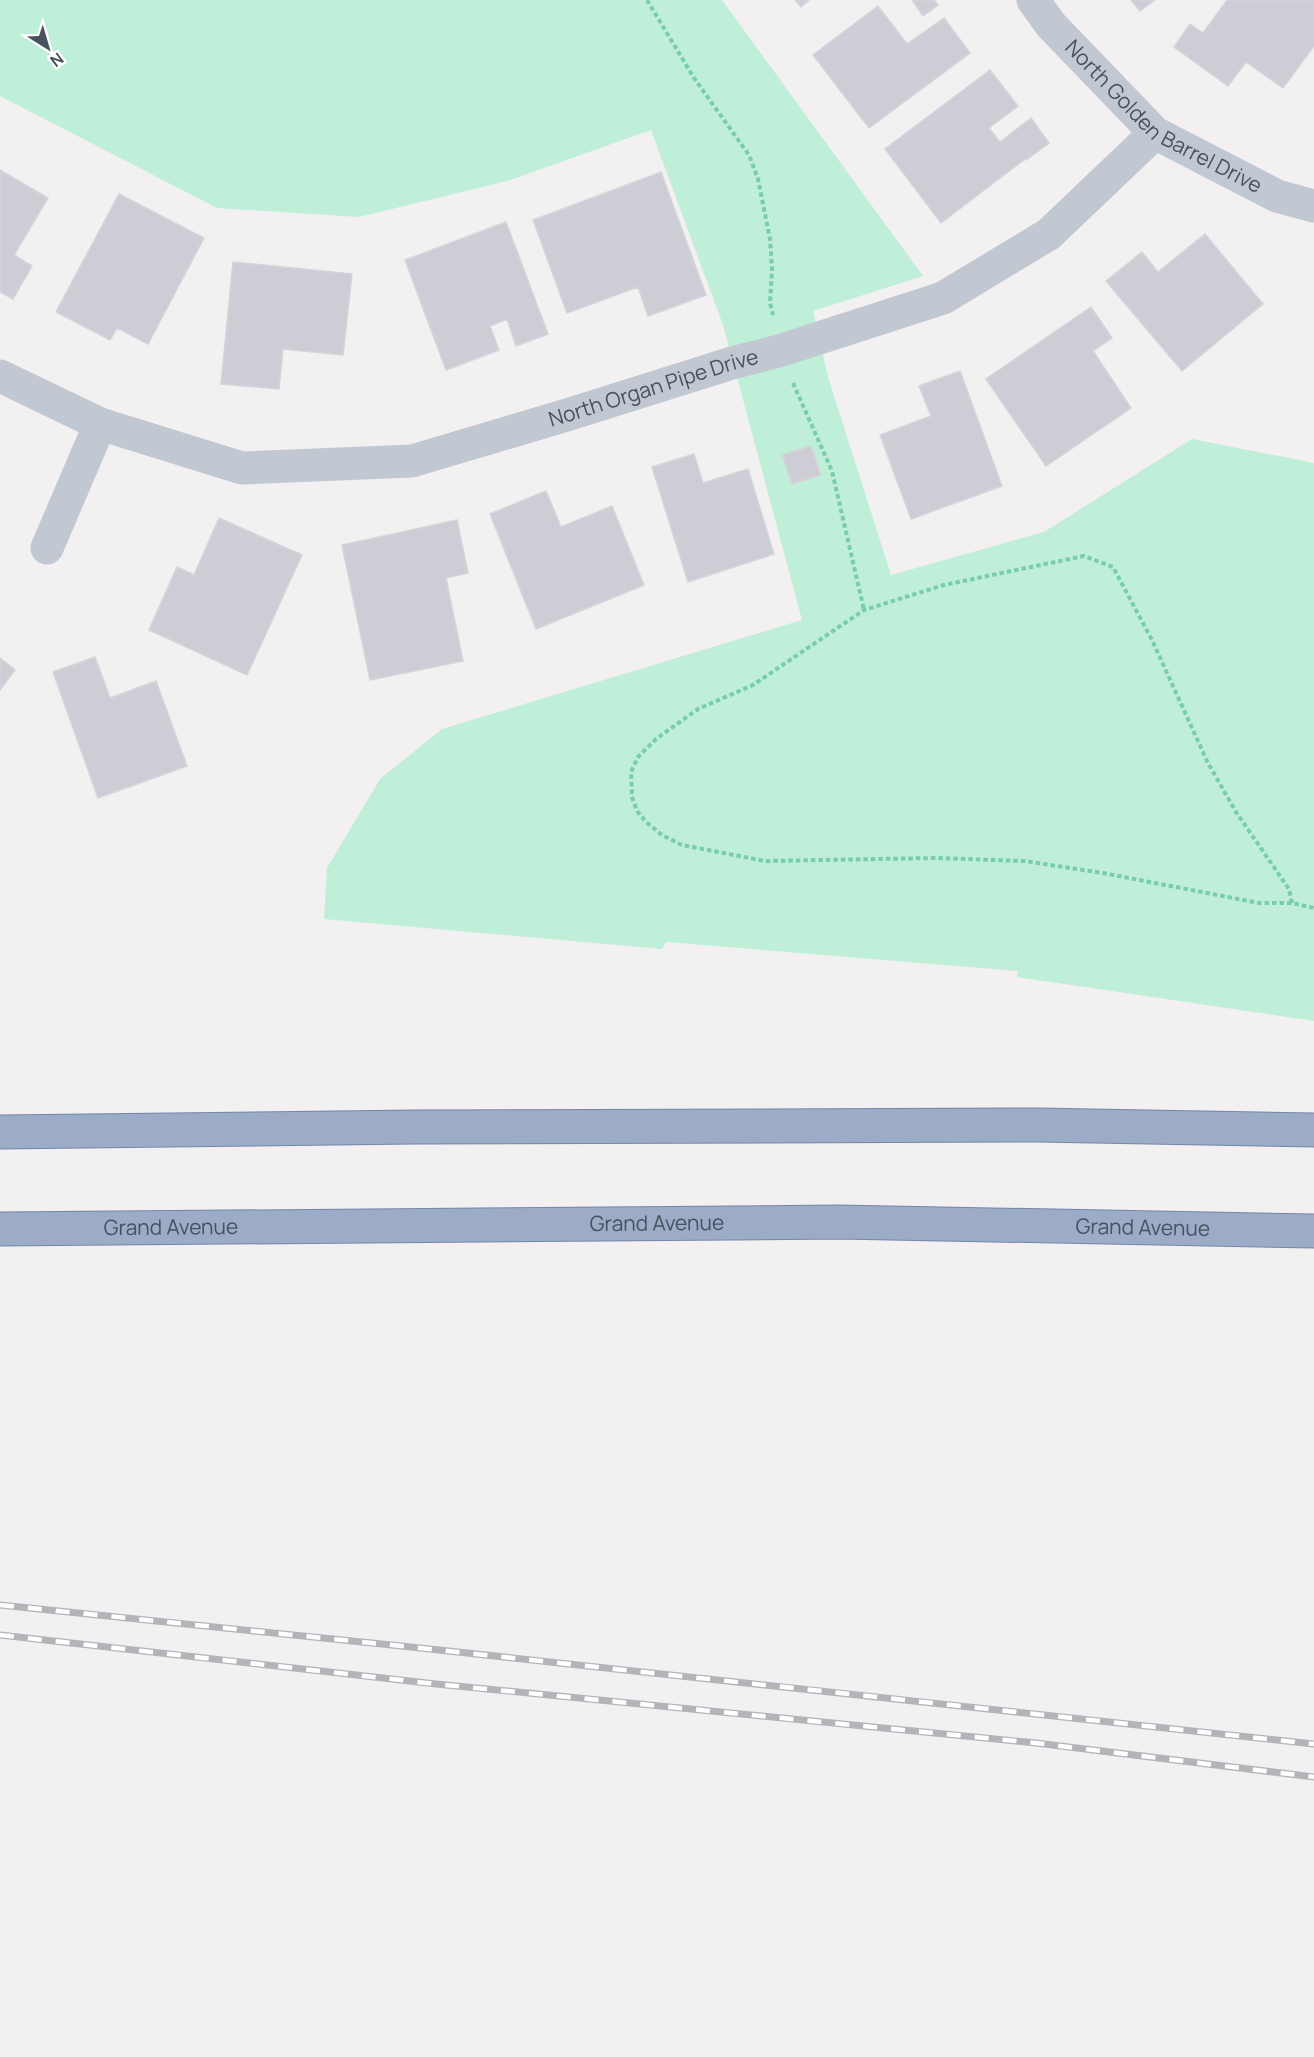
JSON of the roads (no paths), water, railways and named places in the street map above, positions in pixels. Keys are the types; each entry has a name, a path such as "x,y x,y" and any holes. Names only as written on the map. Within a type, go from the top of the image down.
{"highway":[{"path":"0,1132 426,1127 1026,1125 1314,1130"},
{"name":"Grand Avenue","path":"0,1229 840,1222 1314,1231"}],"street":[{"name":"North Golden Barrel Drive","path":"1033,0 1051,25 1155,134 1277,196 1314,206"},
{"name":"North Organ Pipe Drive","path":"0,376 100,424 242,468 412,461 732,363 782,350 943,298 1049,234 1155,134"},
{"path":"47,548 100,424"}],"railway":[{"path":"0,1605 1314,1744"},
{"path":"0,1635 436,1684 1036,1743 1314,1777"}]}
